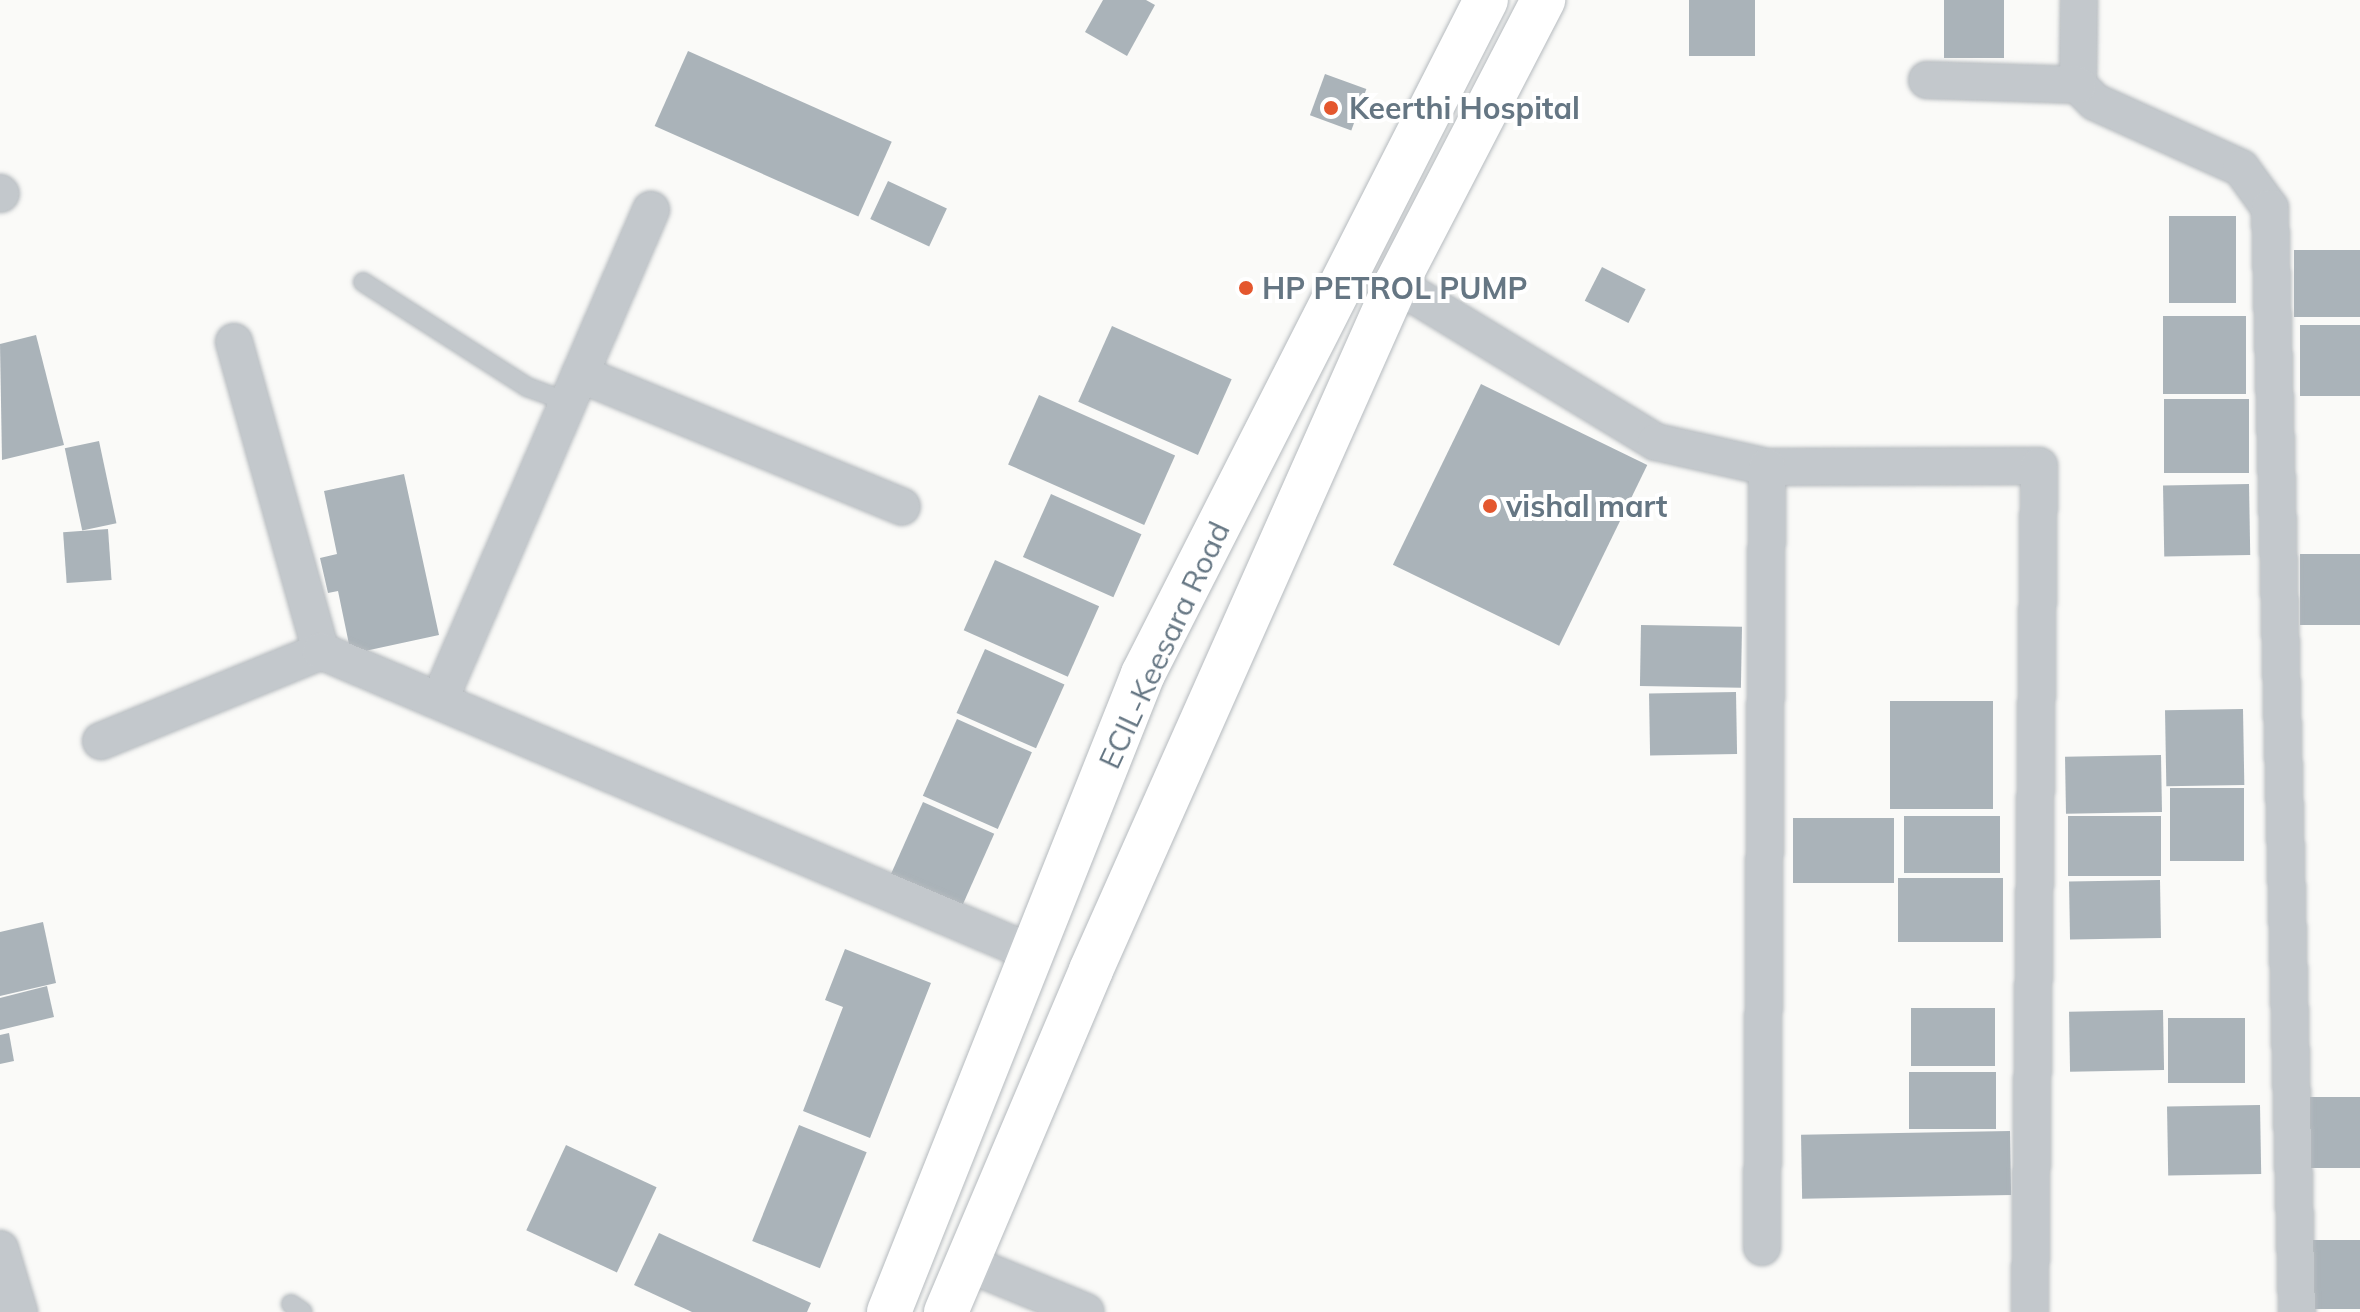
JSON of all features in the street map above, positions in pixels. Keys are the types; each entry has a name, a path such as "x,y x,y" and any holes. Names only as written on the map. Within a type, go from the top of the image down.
{"main road":[{"name":"ECIL-Keesara Road","path":"889,1312 1143,674 1486,0"},
{"name":"ECIL-Keesara Road","path":"946,1312 969,1264 1091,970 1396,284 1543,0"}],"street":[{"path":"2078,85 2079,0"},
{"path":"1927,80 2078,85 2095,102 2241,168 2270,208 2297,1312"},
{"path":"439,701 651,210"},
{"path":"1396,284 1656,442 1767,467 2039,466 2030,1312"},
{"path":"234,342 321,651"},
{"path":"574,388 902,507"},
{"path":"1762,1247 1767,467"},
{"path":"101,741 321,651 1032,953"},
{"path":"0,1249 19,1312"},
{"path":"969,1264 1086,1312"}],"lane":[{"path":"363,282 527,387 574,388"}],"building":[{"path":"1103,0 1146,0 1155,5 1127,56 1085,32"},
{"path":"1689,0 1755,0 1755,56 1689,56"},
{"path":"1944,0 2004,0 2004,58 1944,58"},
{"path":"688,51 892,142 858,217 655,126"},
{"path":"1325,74 1366,89 1351,130 1310,115"},
{"path":"888,181 947,208 929,247 870,219"},
{"path":"2169,216 2236,216 2236,303 2169,303"},
{"path":"2294,250 2360,250 2360,317 2294,317"},
{"path":"1602,267 1646,289 1628,323 1585,301"},
{"path":"2163,316 2246,316 2246,394 2163,394"},
{"path":"2300,325 2360,325 2360,396 2300,396"},
{"path":"1112,326 1232,379 1198,455 1078,402"},
{"path":"36,335 64,445 2,460 0,344"},
{"path":"1481,384 1647,465 1559,646 1393,565"},
{"path":"1039,395 1175,456 1144,525 1008,464"},
{"path":"2164,399 2249,399 2249,473 2164,473"},
{"path":"99,441 116,523 82,530 65,448"},
{"path":"404,474 439,635 351,654 338,591 328,593 320,558 337,554 324,491"},
{"path":"2249,484 2250,555 2164,556 2163,486"},
{"path":"1051,494 1141,534 1113,597 1023,557"},
{"path":"108,529 112,580 67,583 63,532"},
{"path":"2300,554 2360,554 2360,625 2300,625"},
{"path":"995,560 1099,606 1068,677 964,630"},
{"path":"1641,625 1742,627 1741,688 1640,686"},
{"path":"985,649 1064,684 1036,748 957,713"},
{"path":"1736,692 1737,754 1650,756 1649,694"},
{"path":"1890,701 1993,701 1993,809 1890,809"},
{"path":"2243,709 2244,785 2166,786 2165,710"},
{"path":"957,719 1032,752 998,829 923,796"},
{"path":"2161,755 2162,812 2066,814 2065,757"},
{"path":"2170,788 2244,788 2244,861 2170,861"},
{"path":"923,802 994,834 961,909 890,877"},
{"path":"1904,816 2000,816 2000,873 1904,873"},
{"path":"2068,816 2161,816 2161,876 2068,876"},
{"path":"1793,818 1894,818 1894,883 1793,883"},
{"path":"1898,878 2003,878 2003,942 1898,942"},
{"path":"2160,880 2161,938 2070,940 2069,882"},
{"path":"43,922 56,983 0,996 0,932"},
{"path":"845,949 931,983 870,1138 803,1111 843,1007 825,1000"},
{"path":"47,986 54,1017 0,1030 0,998"},
{"path":"1911,1008 1995,1008 1995,1066 1911,1066"},
{"path":"2163,1010 2164,1070 2070,1072 2069,1012"},
{"path":"2168,1018 2245,1018 2245,1083 2168,1083"},
{"path":"9,1033 14,1061 0,1064 0,1035"},
{"path":"1909,1072 1996,1072 1996,1129 1909,1129"},
{"path":"2303,1097 2360,1097 2360,1168 2303,1168"},
{"path":"2260,1105 2261,1174 2168,1176 2167,1107"},
{"path":"799,1125 867,1152 820,1268 752,1241"},
{"path":"2010,1131 2011,1195 1802,1199 1801,1135"},
{"path":"566,1145 657,1187 617,1272 526,1230"},
{"path":"659,1233 811,1303 807,1312 692,1312 634,1285"},
{"path":"2307,1240 2360,1240 2360,1309 2307,1309"}],"place":[{"name":"Keerthi Hospital","path":"1331,108"},
{"name":"HP PETROL PUMP","path":"1246,288"},
{"name":"vishal mart","path":"1490,506"}]}
